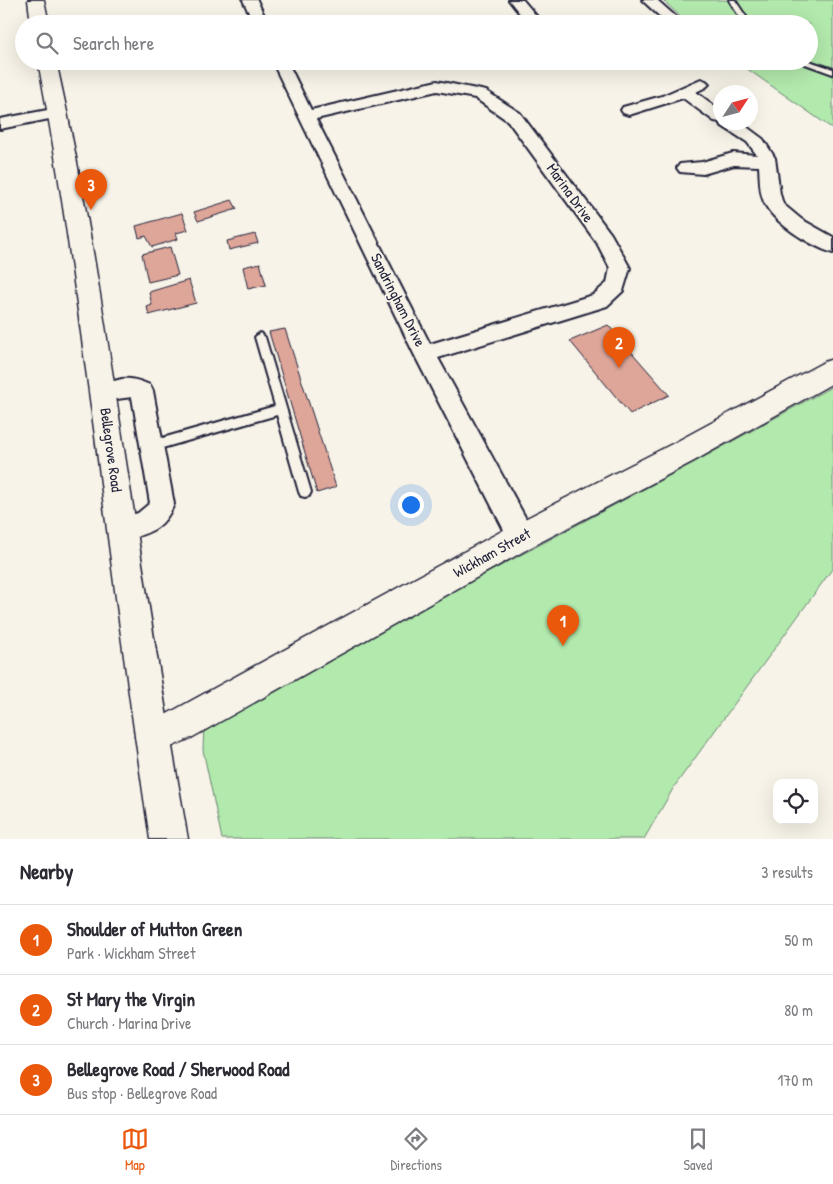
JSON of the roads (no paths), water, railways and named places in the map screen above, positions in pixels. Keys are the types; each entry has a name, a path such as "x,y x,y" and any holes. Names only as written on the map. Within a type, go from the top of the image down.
{"main road":[{"path":"36,0 38,15"},
{"name":"Bellegrove Road","path":"49,70 58,112 86,278 169,839"},
{"name":"Wickham Street","path":"153,737 179,726 522,536 692,448 833,370"}],"street":[{"path":"250,0 257,15"},
{"path":"516,0 528,15"},
{"path":"649,0 666,15"},
{"name":"Sandringham Drive","path":"283,70 425,354 522,536"},
{"path":"629,110 668,99 702,84"},
{"name":"Marina Drive","path":"306,116 437,86 480,94 514,117 604,239 620,268 616,286 600,301 425,354"},
{"path":"685,92 713,112"},
{"path":"0,124 58,112"},
{"path":"740,130 754,140 764,151 771,198 776,209 790,220 833,246"},
{"path":"686,168 703,168 733,159 766,161"},
{"path":"102,392 122,387 134,387 142,392 162,504 160,511 147,521 122,529"}],"lane":[{"path":"732,0 742,15"},
{"path":"818,67 833,72"},
{"path":"260,337 305,492"},
{"path":"152,446 281,409"}],"place":[{"name":"Bellegrove Road / Sherwood Road","path":"91,210"},
{"name":"St Mary the Virgin","path":"619,368"},
{"name":"Shoulder of Mutton Green","path":"563,646"}]}
